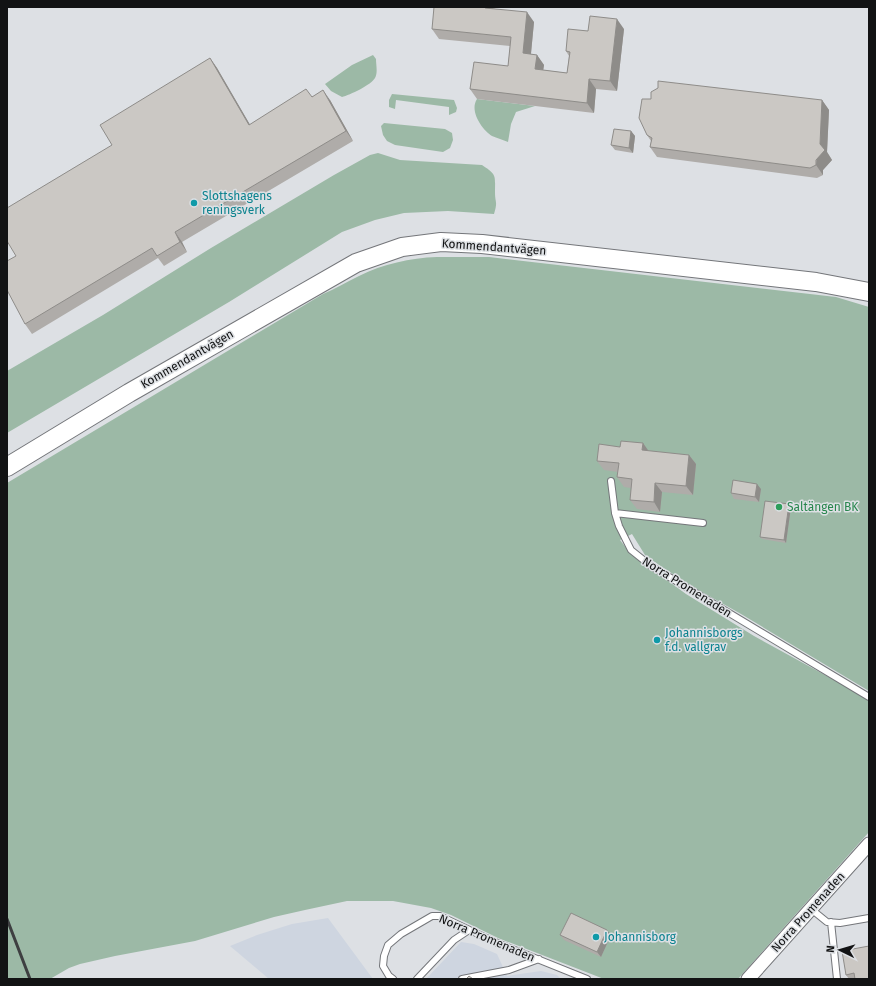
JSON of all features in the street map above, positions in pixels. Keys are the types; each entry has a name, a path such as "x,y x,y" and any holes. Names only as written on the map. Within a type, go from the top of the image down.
{"street":[{"name":"Kommendantvägen","path":"7,467 129,393 356,263 402,247 441,242 482,244 816,282 869,292"},
{"name":"Norra Promenaden","path":"748,979 869,844"}],"lane":[{"name":"Norra Promenaden","path":"611,481 615,513 619,526 631,550 650,566 869,697"},
{"path":"615,513 703,523"},
{"path":"811,909 827,922 840,923 869,918"},
{"name":"Norra Promenaden","path":"393,979 389,976 383,966 384,956 388,945 401,934 432,916 440,916 495,942 587,979"},
{"path":"831,922 838,979"},
{"path":"418,979 429,965 454,940 469,930"},
{"path":"462,979 509,970 539,959"}],"shaded area":[{"path":"328,918 373,979 269,979 230,946 257,935 292,924"},
{"path":"461,942 474,944 497,954 507,976 541,971 557,975 561,979 426,979"}],"green space":[{"path":"373,55 376,59 376,76 373,81 365,87 342,97 331,91 325,84 352,65"},
{"path":"392,94 454,100 457,108 456,112 449,115 449,107 396,100 395,109 389,107 389,100"},
{"path":"477,99 535,106 516,112 511,124 508,142 492,136 481,125 475,109"},
{"path":"384,123 445,129 452,133 453,140 450,148 443,152 395,145 387,141 383,135 381,126"},
{"path":"378,153 400,160 482,165 493,173 495,179 496,204 494,214 448,211 404,213 375,220 342,232 229,302 7,433 7,371 103,315 211,248 334,175 370,155"},
{"path":"437,257 489,257 836,297 869,307 869,691 662,567 645,555 632,534 620,540 630,553 686,594 754,636 869,701 869,832 738,979 604,979 498,938 451,915 431,908 393,901 347,901 274,917 195,941 80,964 69,968 50,979 7,979 7,483 323,294 354,278 387,265 407,260"}],"building":[{"path":"434,7 485,7 527,12 523,53 537,55 535,69 567,73 570,52 566,51 568,29 588,31 590,16 617,19 610,81 589,79 587,103 470,89 474,62 508,66 511,37 432,29"},
{"name":"Slottshagens reningsverk","path":"210,58 249,125 306,89 312,97 323,90 346,131 175,232 180,242 157,256 152,248 25,324 7,290 7,261 16,256 7,241 7,208 112,145 100,125"},
{"path":"658,81 822,100 820,144 825,150 816,160 816,165 810,168 650,147 652,138 647,135 639,118 642,99 651,99 651,92 658,88"},
{"path":"614,129 631,131 629,148 611,145"},
{"path":"621,441 643,443 642,450 689,455 686,486 655,483 654,502 630,500 632,479 617,477 619,463 597,461 599,444 620,447"},
{"path":"733,480 757,484 755,497 731,493"},
{"name":"Saltängen BK","path":"765,501 789,504 784,540 760,537"},
{"path":"571,913 607,930 597,952 560,935"},
{"path":"869,946 869,979 855,979 854,973 846,975 842,951"},
{"path":"469,976 473,979 466,979"}],"railway":[{"path":"7,919 30,979"}],"place":[{"name":"Slottshagens reningsverk","path":"194,203"},
{"name":"Saltängen BK","path":"779,507"},
{"name":"Johannisborgs f.d. vallgrav","path":"657,640"},
{"name":"Johannisborg","path":"596,937"}]}
